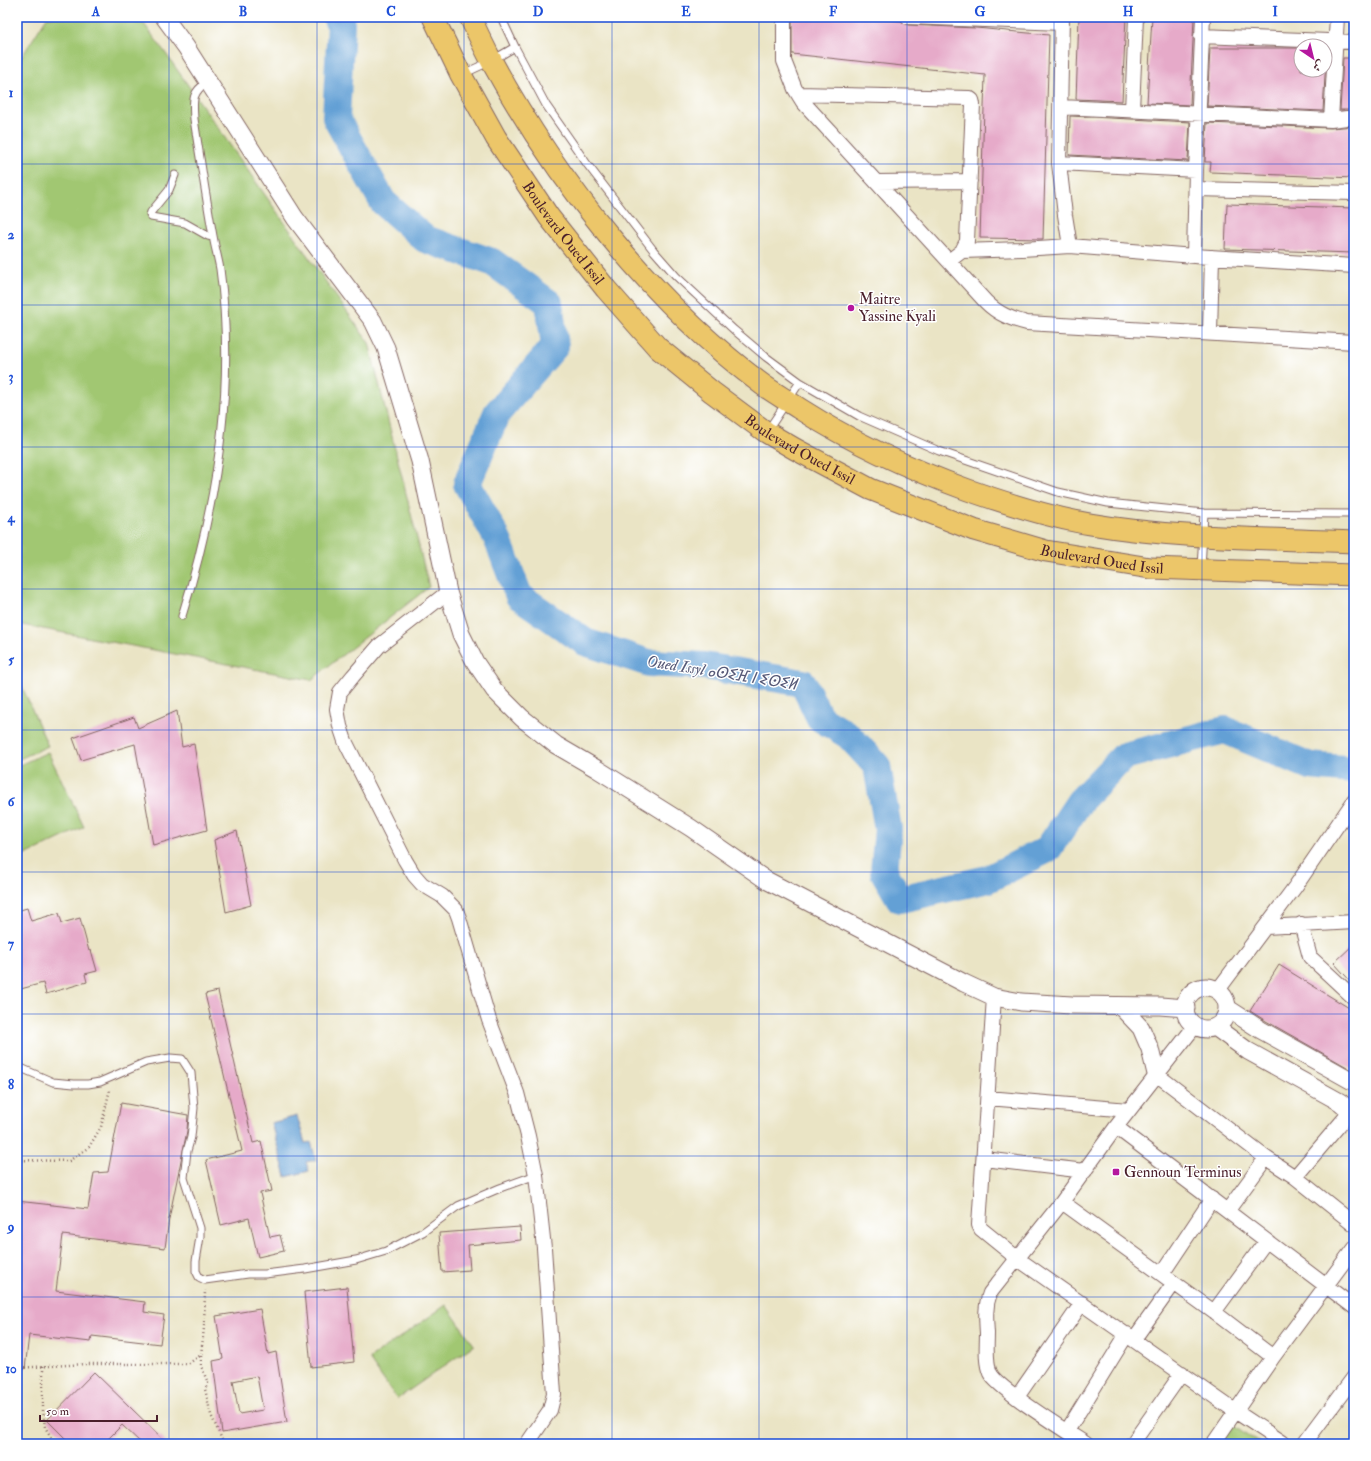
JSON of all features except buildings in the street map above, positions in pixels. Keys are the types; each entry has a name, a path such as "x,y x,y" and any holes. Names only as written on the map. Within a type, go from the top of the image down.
{"main road":[{"name":"Boulevard Oued Issil","path":"433,17 461,75 496,138 549,217 606,289 658,348 712,392 766,432 870,489 974,530 1046,552 1150,568 1354,575"},
{"path":"470,17 491,61 540,142 588,209 638,270 713,344 760,383 859,444 896,462 1020,508 1088,524 1152,533 1354,542"}],"street":[{"path":"164,17 186,47 295,218 373,321 386,348 420,462 448,592 461,634 475,662 490,684 522,718 556,745 691,828 766,880 964,983 994,997 1043,1003 1186,1008"},
{"path":"784,17 784,61 803,102 986,302 994,309 1011,319 1027,323 1354,342"},
{"path":"908,17 1062,20 1059,163 1070,246"},
{"path":"1132,110 1136,17"},
{"path":"1194,256 1201,36 1203,17"},
{"path":"1331,120 1337,17"},
{"path":"1201,36 1354,42"},
{"path":"798,94 968,98 972,100 967,241 962,251 949,261"},
{"path":"1061,108 1331,120 1354,118"},
{"path":"1059,163 1196,170"},
{"path":"876,182 970,181"},
{"path":"1196,188 1354,193"},
{"path":"962,251 1070,246 1194,256 1354,266"},
{"path":"1210,333 1212,257"},
{"path":"448,592 379,646 340,692 337,709 345,741 405,860 414,875 422,884 442,896 456,910 489,1020 518,1094 536,1175 544,1248 554,1394 550,1410 527,1444"},
{"path":"1218,990 1295,887 1354,801"},
{"path":"1266,927 1354,922"},
{"path":"1301,924 1310,957 1354,997"},
{"path":"1205,987 1218,990 1223,995 1227,1008 1220,1023 1215,1027 1208,1029 1194,1026 1187,1015 1186,1008 1192,993 1205,987"},
{"path":"994,997 979,1225 984,1233 1018,1259 1235,1411 1285,1444"},
{"path":"1121,1006 1141,1028 1150,1049 1156,1074 1266,1158 1295,1177 1354,1224"},
{"path":"1227,1008 1261,1030 1354,1082"},
{"path":"1086,1444 998,1383 990,1373 987,1360 987,1300 990,1293 1062,1202 1116,1127 1194,1026"},
{"path":"1215,1027 1248,1051 1340,1102 1352,1113 1295,1177"},
{"path":"988,1098 1129,1110"},
{"path":"1116,1127 1228,1210 1326,1287 1354,1307"},
{"path":"1228,1210 1266,1158"},
{"path":"984,1159 1085,1171"},
{"path":"1162,1274 1212,1199"},
{"path":"1062,1202 1214,1312 1273,1358"},
{"path":"1214,1312 1266,1240"},
{"path":"1213,1444 1273,1358 1354,1248"},
{"path":"1067,1432 1131,1337 1174,1283"},
{"path":"1017,1397 1082,1303"},
{"path":"1132,1444 1182,1373"},
{"path":"1304,1444 1354,1377"}],"lane":[{"path":"501,17 546,105 587,164 654,251 676,276 734,330 766,357 800,382 859,416 939,450 1058,492 1108,503 1204,513 1277,512 1354,514"},
{"path":"461,75 491,61 515,47"},
{"path":"182,616 206,532 214,490 224,404 225,343 220,268 213,237 194,119 193,103 194,94 208,82"},
{"path":"175,175 169,190 151,212 151,217 185,223 208,236 213,237"},
{"path":"766,432 800,382"},
{"path":"1201,569 1204,513"},
{"path":"17,1064 21,1068 53,1082 88,1084 100,1082 146,1062 170,1058 182,1059 191,1073 194,1108 192,1137 187,1150 184,1178 200,1228 196,1271 199,1277 205,1280 248,1274 265,1274 305,1269 356,1260 386,1251 423,1232 458,1206 500,1188 536,1175"}],"path":[{"path":"17,1160 69,1161 89,1147 101,1127 113,1077"},
{"path":"205,1280 204,1328 201,1366 208,1383 205,1389 212,1415 224,1444"},
{"path":"17,1368 85,1364 188,1364 201,1355"},
{"path":"43,1366 42,1410 45,1427 55,1444"}],"green space":[{"path":"47,17 139,17 369,343 429,587 311,680 17,624 17,64"},
{"path":"17,675 48,746 17,760"},
{"path":"48,752 84,827 17,859 17,766"},
{"path":"446,1305 474,1345 397,1399 369,1359"},
{"path":"1228,1421 1260,1444 1214,1444"}],"water":[{"path":"297,1116 305,1143 311,1142 316,1160 306,1162 309,1171 286,1177 271,1123"}],"waterway":[{"name":"Oued Issyl ⴰⵙⵉⴼ ⵏ ⵉⵙⵉⵍ","path":"336,17 341,24 336,118 383,202 425,239 492,262 549,303 555,346 497,413 467,484 497,538 519,596 585,642 649,663 704,666 803,683 820,718 848,735 877,766 888,829 884,872 900,899 988,879 1048,849 1080,801 1124,756 1225,730 1310,766 1354,770"}],"place":[{"name":"Maitre Yassine Kyali","path":"851,308"},
{"name":"Gennoun Terminus","path":"1116,1172"}]}
